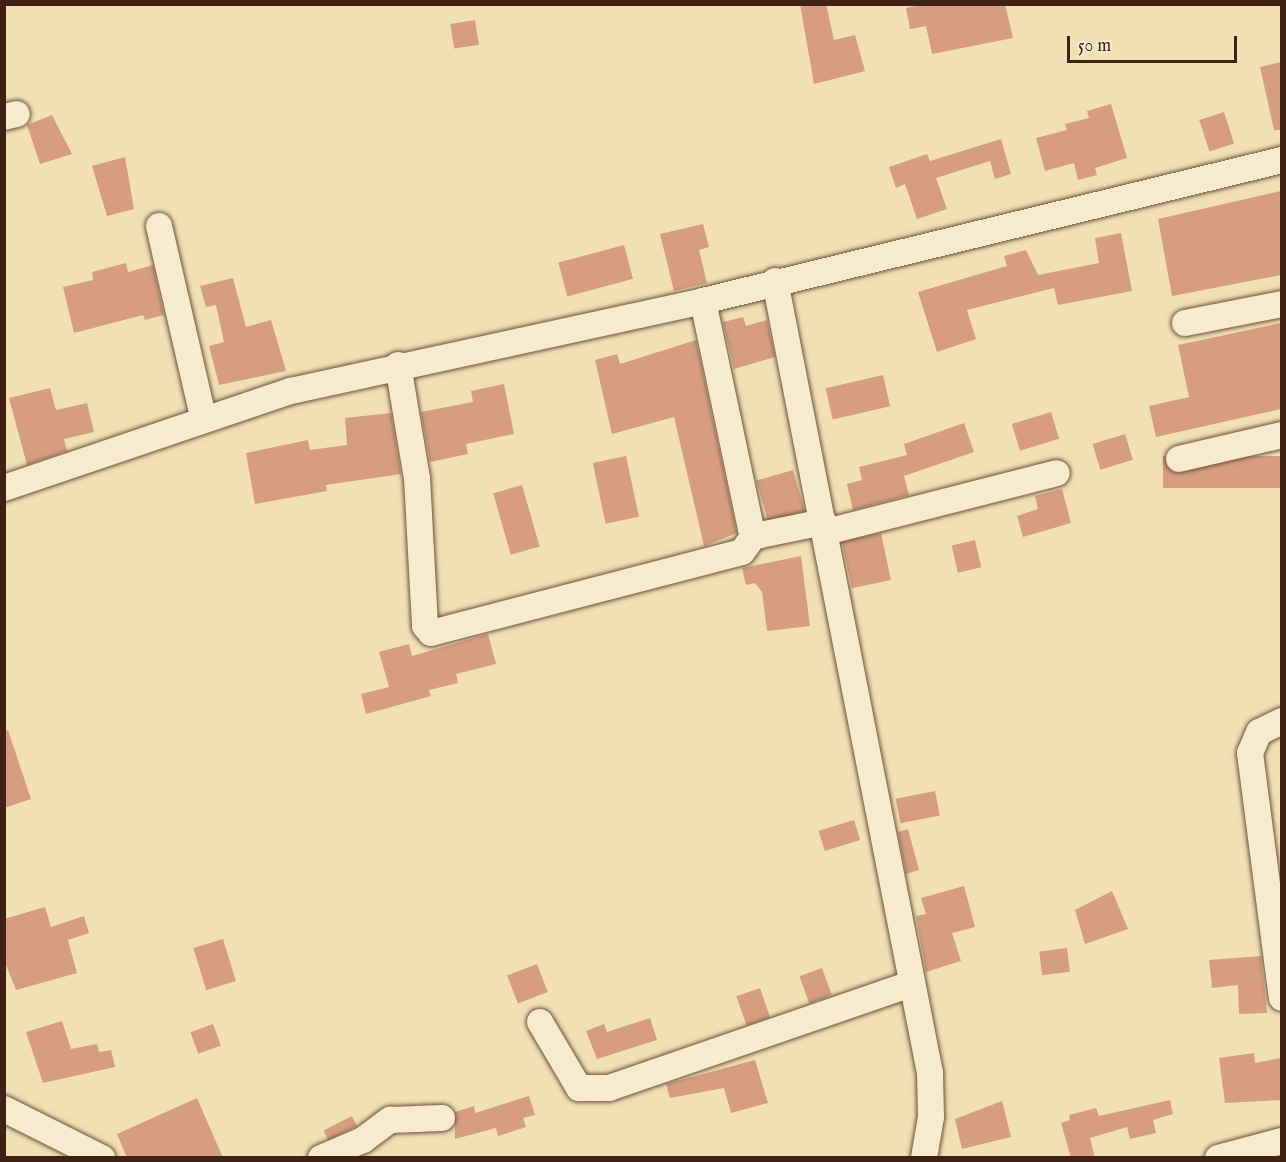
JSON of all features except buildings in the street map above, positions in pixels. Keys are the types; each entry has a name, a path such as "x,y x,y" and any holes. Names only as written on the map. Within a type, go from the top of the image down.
{"street":[{"path":"4,488 203,417 398,365 703,301 775,281 1281,160"},
{"path":"159,226 203,417"},
{"path":"775,281 825,527 932,1096 924,1158"},
{"path":"703,301 756,533"},
{"path":"1185,323 1281,304"},
{"path":"398,365 417,478 427,631 479,623 742,552 756,533 825,527 1057,473"},
{"path":"1179,459 1281,435"},
{"path":"1281,721 1259,732 1250,753 1281,998"},
{"path":"540,1022 579,1088 609,1088 910,984"},
{"path":"4,1109 102,1158"},
{"path":"321,1158 390,1120 442,1118"},
{"path":"1218,1158 1281,1141"}]}
